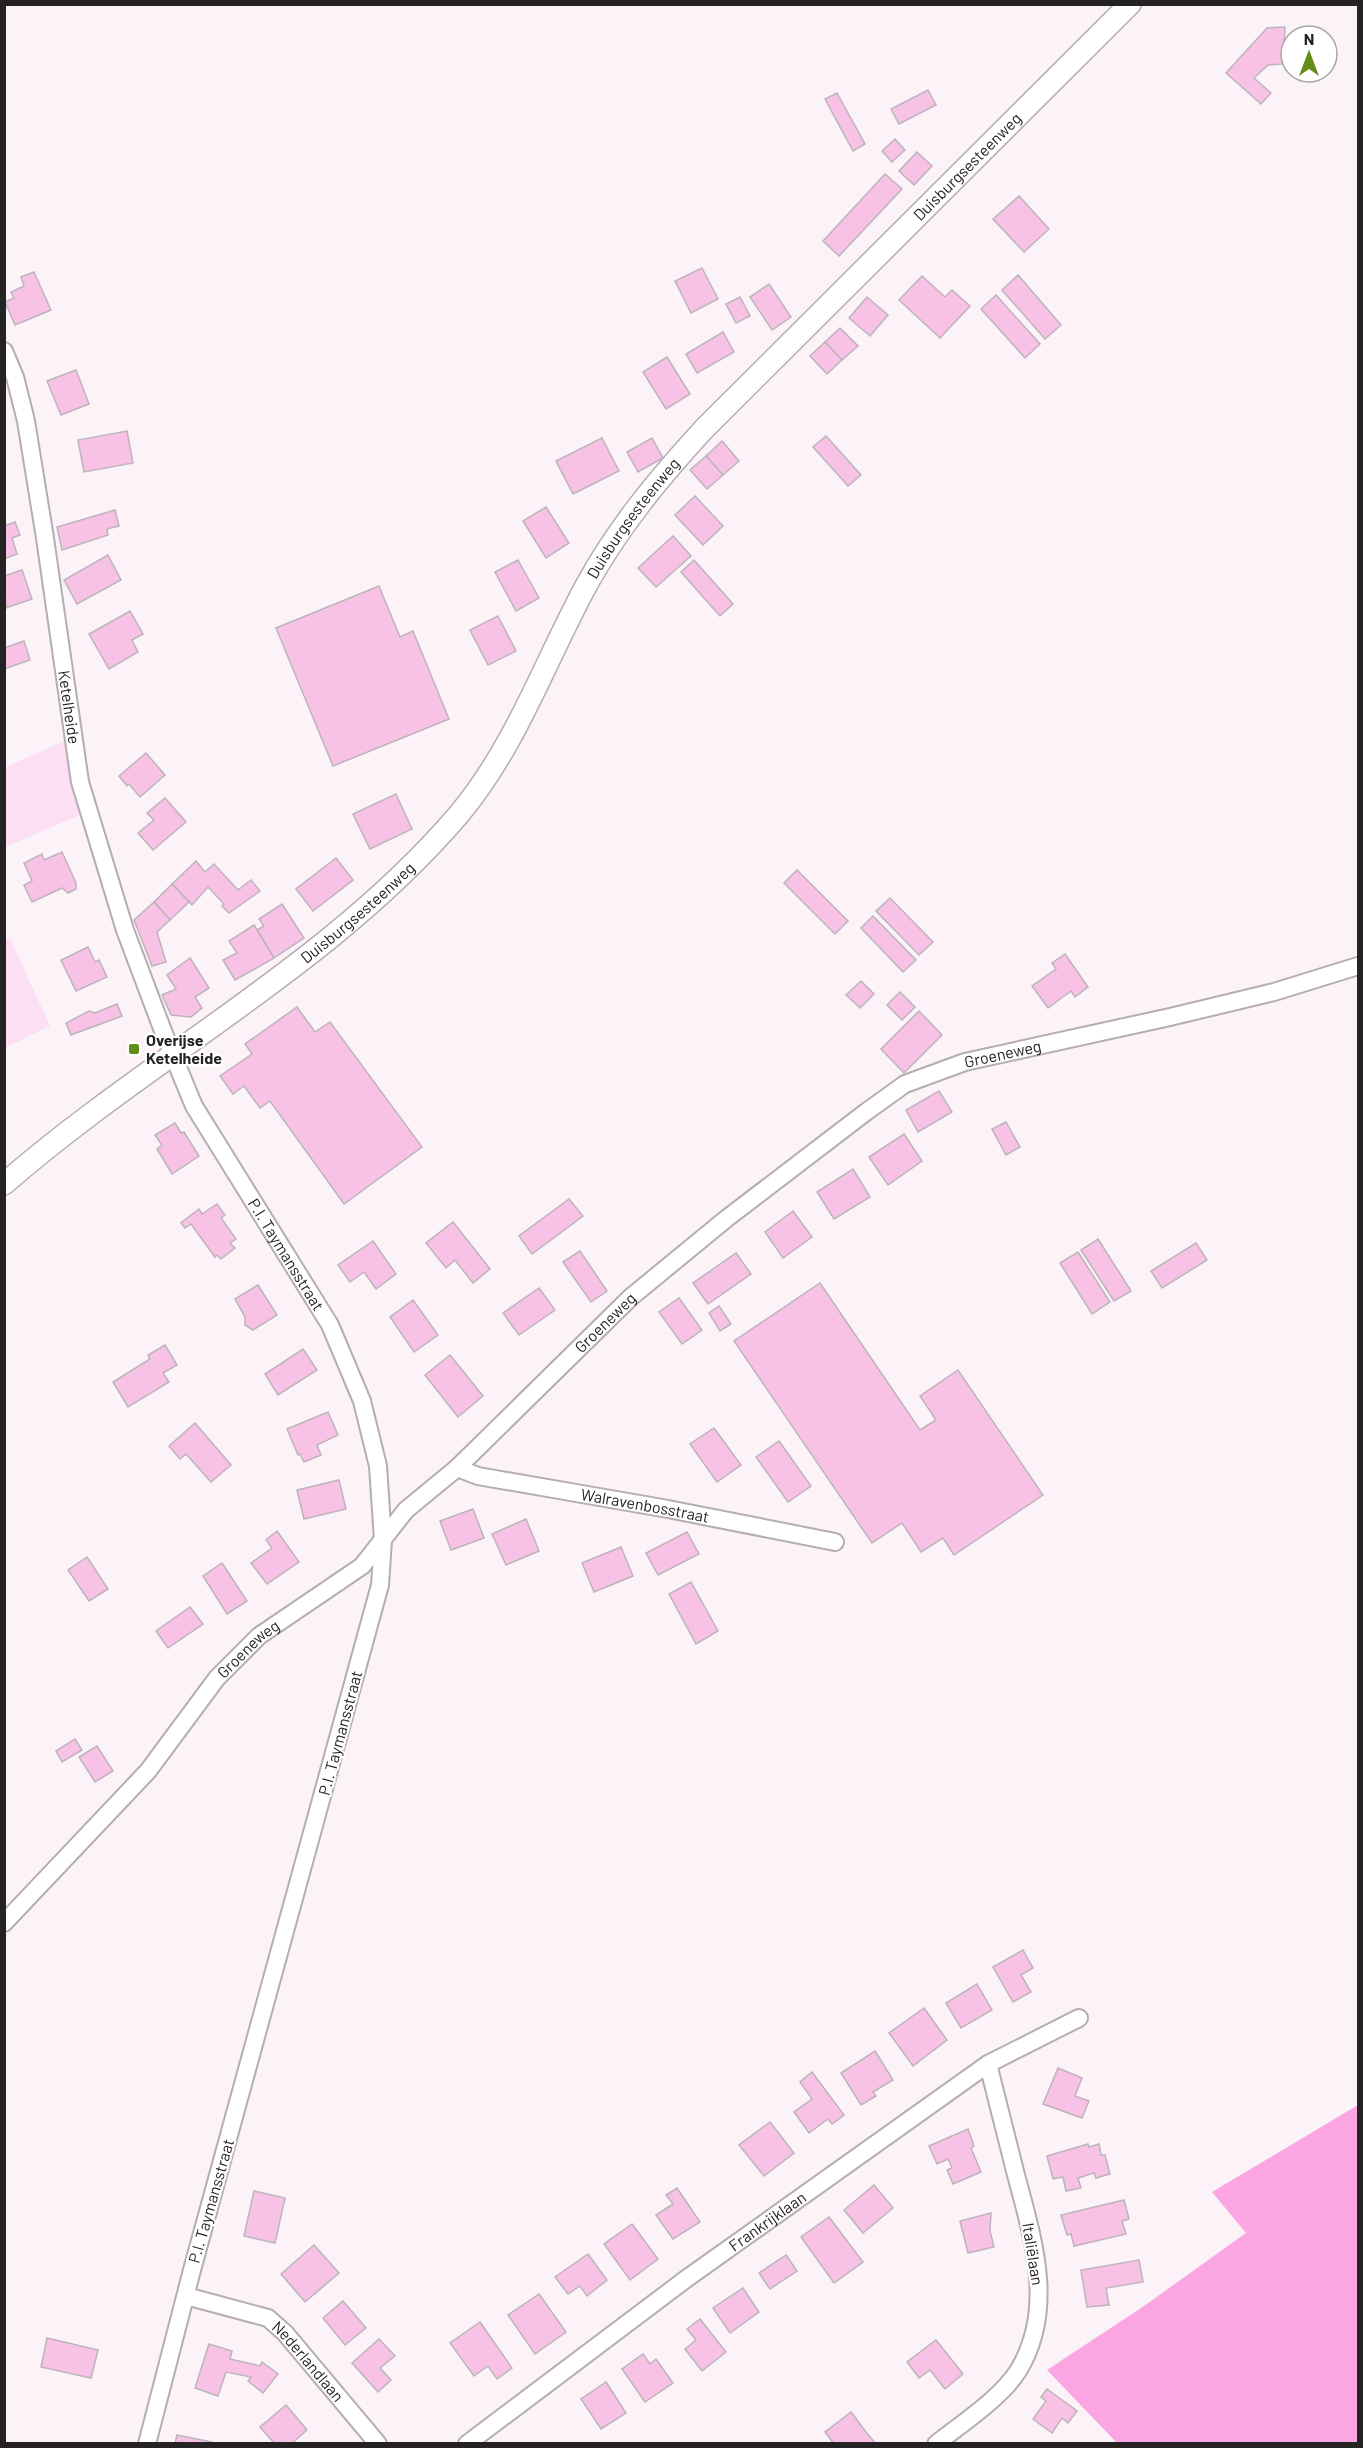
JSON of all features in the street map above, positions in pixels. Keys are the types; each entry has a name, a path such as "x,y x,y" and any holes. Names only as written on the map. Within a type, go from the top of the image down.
{"street":[{"name":"Duisburgsesteenweg","path":"4,1184 48,1147 173,1052 336,933 384,893 423,855 462,810 494,765 525,714 588,581 638,506 666,470 704,429 1130,4"},
{"name":"Ketelheide","path":"4,351 15,377 26,421 80,782 125,930 173,1052"},
{"name":"Groeneweg","path":"4,1923 148,1771 225,1670 259,1636 362,1566 406,1510 456,1468 631,1297 735,1211 905,1084 965,1062 1274,992 1359,966"},
{"name":"P.I. Taymansstraat","path":"147,2444 377,1596 383,1539 378,1466 358,1390 330,1325 194,1106 173,1052"},
{"name":"Walravenbosstraat","path":"456,1468 478,1476 668,1509 835,1542"},
{"name":"Frankrijklaan","path":"467,2444 686,2279 988,2064 1079,2018"},
{"name":"Italiëlaan","path":"936,2444 989,2402 1018,2371 1035,2332 1040,2291 1036,2251 988,2064"},
{"name":"Nederlandlaan","path":"186,2296 268,2318 285,2333 378,2444"}],"shaded area":[{"path":"64,741 80,815 5,847 4,768"},
{"path":"10,938 50,1026 5,1048 5,941"},
{"path":"1358,2105 1358,2443 1117,2443 1047,2370 1144,2306 1246,2233 1212,2192"}],"building":[{"path":"1279,27 1279,64 1268,65 1254,78 1271,93 1261,104 1226,73 1267,28"},
{"path":"928,90 936,105 899,124 891,109"},
{"path":"837,93 865,144 853,151 825,99"},
{"path":"895,139 905,150 892,162 882,151"},
{"path":"917,152 932,166 914,185 899,171"},
{"path":"885,174 902,189 839,256 823,241"},
{"path":"1019,196 1049,229 1024,252 993,219"},
{"path":"702,268 718,299 691,313 675,281"},
{"path":"34,272 51,310 15,325 5,302 14,298 11,292 24,286 21,277"},
{"path":"1018,275 1061,325 1045,339 1002,290"},
{"path":"922,276 945,297 952,290 970,306 940,338 899,300"},
{"path":"769,284 791,317 772,330 750,297"},
{"path":"996,295 1040,344 1025,358 981,309"},
{"path":"740,297 750,316 736,323 726,304"},
{"path":"867,297 888,315 870,336 849,318"},
{"path":"840,328 858,346 842,360 825,342"},
{"path":"723,332 734,352 697,373 686,354"},
{"path":"825,342 842,360 827,374 810,356"},
{"path":"667,357 690,394 666,409 643,372"},
{"path":"76,370 89,404 61,415 47,381"},
{"path":"127,431 133,463 84,472 78,440"},
{"path":"826,436 861,475 848,486 813,447"},
{"path":"602,438 619,471 573,494 556,461"},
{"path":"652,438 663,458 638,472 627,452"},
{"path":"722,441 739,461 723,475 706,456"},
{"path":"706,456 723,475 707,489 690,470"},
{"path":"695,496 723,526 703,545 675,515"},
{"path":"546,507 569,543 546,558 523,521"},
{"path":"115,510 119,526 107,529 108,535 62,550 57,527"},
{"path":"15,522 20,535 12,538 17,554 4,559 4,526"},
{"path":"673,536 691,556 656,587 638,568"},
{"path":"108,555 121,580 77,604 64,580"},
{"path":"518,560 539,598 516,611 495,572"},
{"path":"694,560 733,604 720,616 681,572"},
{"path":"22,570 32,599 6,608 4,576"},
{"path":"379,586 400,637 413,631 449,719 333,766 276,628"},
{"path":"130,611 143,634 132,640 138,652 109,669 89,634"},
{"path":"498,616 516,651 488,665 470,630"},
{"path":"24,641 30,660 4,669 4,648"},
{"path":"146,753 165,775 140,797 119,776"},
{"path":"396,794 412,829 370,849 353,814"},
{"path":"165,798 186,822 153,850 138,833 154,820 147,813"},
{"path":"62,852 76,883 76,889 68,893 62,888 32,902 24,885 32,881 24,863 42,854 44,860"},
{"path":"336,858 353,880 313,911 296,889"},
{"path":"196,861 205,872 214,864 238,890 251,880 260,891 229,913 208,887 192,905 172,884"},
{"path":"797,870 848,921 835,934 784,883"},
{"path":"172,884 189,902 170,920 154,902"},
{"path":"890,898 933,942 919,955 876,911"},
{"path":"154,902 170,920 157,932 166,962 152,966 134,920"},
{"path":"282,904 304,938 274,958 257,930 264,926 259,919"},
{"path":"873,916 916,960 903,972 861,928"},
{"path":"254,925 274,958 235,980 223,960 237,953 229,941"},
{"path":"88,947 95,962 99,960 107,977 76,991 61,960"},
{"path":"1065,954 1088,987 1075,997 1071,991 1048,1008 1032,986 1056,969 1052,963"},
{"path":"190,958 209,988 195,997 202,1008 191,1017 171,1015 162,995 176,989 167,975"},
{"path":"861,981 874,994 860,1008 846,995"},
{"path":"900,992 915,1007 902,1020 887,1005"},
{"path":"117,1004 122,1016 71,1035 66,1023 89,1011 95,1013"},
{"path":"297,1007 315,1032 330,1022 422,1147 344,1204 270,1101 260,1108 244,1086 233,1094 220,1076 252,1054 245,1044"},
{"path":"919,1011 942,1035 904,1073 881,1049"},
{"path":"939,1091 952,1112 918,1132 906,1110"},
{"path":"1006,1122 1020,1147 1006,1155 992,1129"},
{"path":"175,1123 181,1133 184,1132 199,1156 172,1174 157,1149 162,1145 155,1135"},
{"path":"904,1134 922,1161 888,1185 869,1157"},
{"path":"853,1169 870,1197 834,1219 817,1192"},
{"path":"569,1199 583,1216 532,1254 519,1236"},
{"path":"217,1204 225,1215 221,1218 236,1239 230,1243 235,1248 221,1259 217,1255 215,1257 191,1224 185,1228 181,1223 199,1209 202,1214"},
{"path":"793,1211 812,1237 783,1258 765,1232"},
{"path":"453,1222 490,1269 473,1283 455,1260 446,1268 426,1243"},
{"path":"1098,1239 1131,1291 1114,1301 1081,1250"},
{"path":"373,1241 396,1274 376,1289 364,1272 350,1282 338,1265"},
{"path":"1196,1243 1207,1260 1162,1288 1151,1271"},
{"path":"580,1251 607,1291 591,1302 563,1262"},
{"path":"1078,1252 1110,1302 1092,1314 1060,1263"},
{"path":"736,1253 751,1274 708,1304 693,1283"},
{"path":"820,1283 920,1430 936,1420 920,1396 958,1370 1043,1495 954,1555 943,1538 921,1552 902,1523 872,1543 734,1341"},
{"path":"258,1285 277,1315 253,1330 245,1325 245,1317 235,1299"},
{"path":"539,1288 555,1310 519,1335 503,1313"},
{"path":"679,1298 702,1330 682,1344 659,1312"},
{"path":"413,1300 438,1335 414,1352 390,1317"},
{"path":"719,1306 731,1324 720,1331 709,1313"},
{"path":"165,1345 177,1365 163,1373 169,1382 128,1407 113,1382 150,1359 148,1355"},
{"path":"303,1349 317,1370 278,1395 265,1374"},
{"path":"450,1355 483,1396 458,1417 425,1375"},
{"path":"328,1412 338,1435 317,1445 321,1455 304,1462 300,1454 298,1455 287,1429"},
{"path":"195,1423 231,1465 211,1482 186,1454 180,1459 169,1446"},
{"path":"714,1428 741,1465 717,1482 690,1444"},
{"path":"779,1441 811,1486 788,1502 756,1457"},
{"path":"339,1480 346,1509 304,1519 297,1490"},
{"path":"473,1509 484,1538 451,1550 440,1521"},
{"path":"526,1519 539,1551 506,1565 492,1534"},
{"path":"277,1531 299,1562 267,1584 251,1563 272,1548 266,1540"},
{"path":"687,1532 699,1554 658,1575 646,1553"},
{"path":"621,1547 633,1576 594,1592 582,1563"},
{"path":"87,1557 108,1589 89,1601 68,1570"},
{"path":"222,1563 247,1601 227,1614 203,1576"},
{"path":"691,1582 718,1631 696,1644 669,1594"},
{"path":"190,1607 203,1624 168,1648 156,1631"},
{"path":"75,1739 82,1750 62,1762 56,1751"},
{"path":"97,1746 113,1771 95,1782 79,1757"},
{"path":"1023,1950 1033,1968 1021,1975 1031,1992 1013,2002 993,1967"},
{"path":"977,1984 992,2010 961,2028 946,2003"},
{"path":"924,2008 947,2040 913,2066 889,2033"},
{"path":"875,2051 893,2080 873,2092 876,2096 861,2105 841,2073"},
{"path":"1058,2068 1082,2078 1075,2096 1089,2101 1082,2118 1043,2104"},
{"path":"812,2072 844,2115 832,2124 828,2119 809,2133 794,2112 812,2099 800,2082"},
{"path":"770,2122 794,2153 764,2176 739,2145"},
{"path":"968,2129 974,2146 971,2148 981,2172 953,2184 947,2170 952,2168 948,2159 937,2164 929,2146"},
{"path":"1088,2144 1089,2147 1099,2144 1101,2155 1105,2155 1110,2174 1096,2178 1094,2173 1078,2178 1081,2188 1066,2191 1063,2177 1053,2179 1047,2156"},
{"path":"874,2185 893,2208 863,2233 844,2210"},
{"path":"677,2188 700,2222 673,2239 656,2215 673,2204 666,2195"},
{"path":"254,2191 285,2198 275,2243 244,2236"},
{"path":"1124,2200 1129,2219 1122,2221 1126,2234 1074,2246 1071,2234 1067,2235 1061,2215"},
{"path":"991,2213 990,2231 994,2247 968,2253 960,2221"},
{"path":"829,2217 863,2262 834,2283 801,2237"},
{"path":"632,2224 658,2259 630,2280 604,2244"},
{"path":"314,2245 339,2273 305,2302 281,2274"},
{"path":"588,2254 607,2280 587,2296 580,2286 568,2294 555,2277"},
{"path":"786,2255 797,2271 770,2289 759,2273"},
{"path":"1139,2260 1143,2282 1106,2288 1109,2305 1087,2307 1081,2270"},
{"path":"743,2288 759,2312 730,2333 713,2308"},
{"path":"539,2294 566,2332 535,2354 508,2315"},
{"path":"343,2301 366,2328 345,2345 323,2318"},
{"path":"700,2319 726,2352 702,2371 685,2349 696,2340 687,2329"},
{"path":"480,2322 512,2368 497,2379 488,2366 474,2376 450,2343"},
{"path":"47,2338 98,2350 91,2378 41,2367"},
{"path":"379,2339 395,2356 380,2368 391,2380 378,2392 352,2363"},
{"path":"936,2340 963,2374 945,2389 930,2370 919,2378 907,2362"},
{"path":"209,2344 232,2351 230,2359 260,2366 262,2362 278,2374 263,2393 248,2381 251,2377 226,2372 218,2396 195,2388"},
{"path":"643,2354 650,2364 656,2359 673,2383 645,2402 622,2369"},
{"path":"606,2382 626,2413 601,2429 581,2399"},
{"path":"1047,2389 1077,2411 1068,2423 1062,2418 1052,2433 1033,2419 1046,2401 1041,2397"},
{"path":"286,2405 307,2430 291,2444 275,2444 260,2427"},
{"path":"851,2412 876,2444 834,2444 825,2432"},
{"path":"177,2435 212,2442 212,2444 175,2444"}],"place":[{"name":"Overijse Ketelheide","path":"134,1049"}]}
